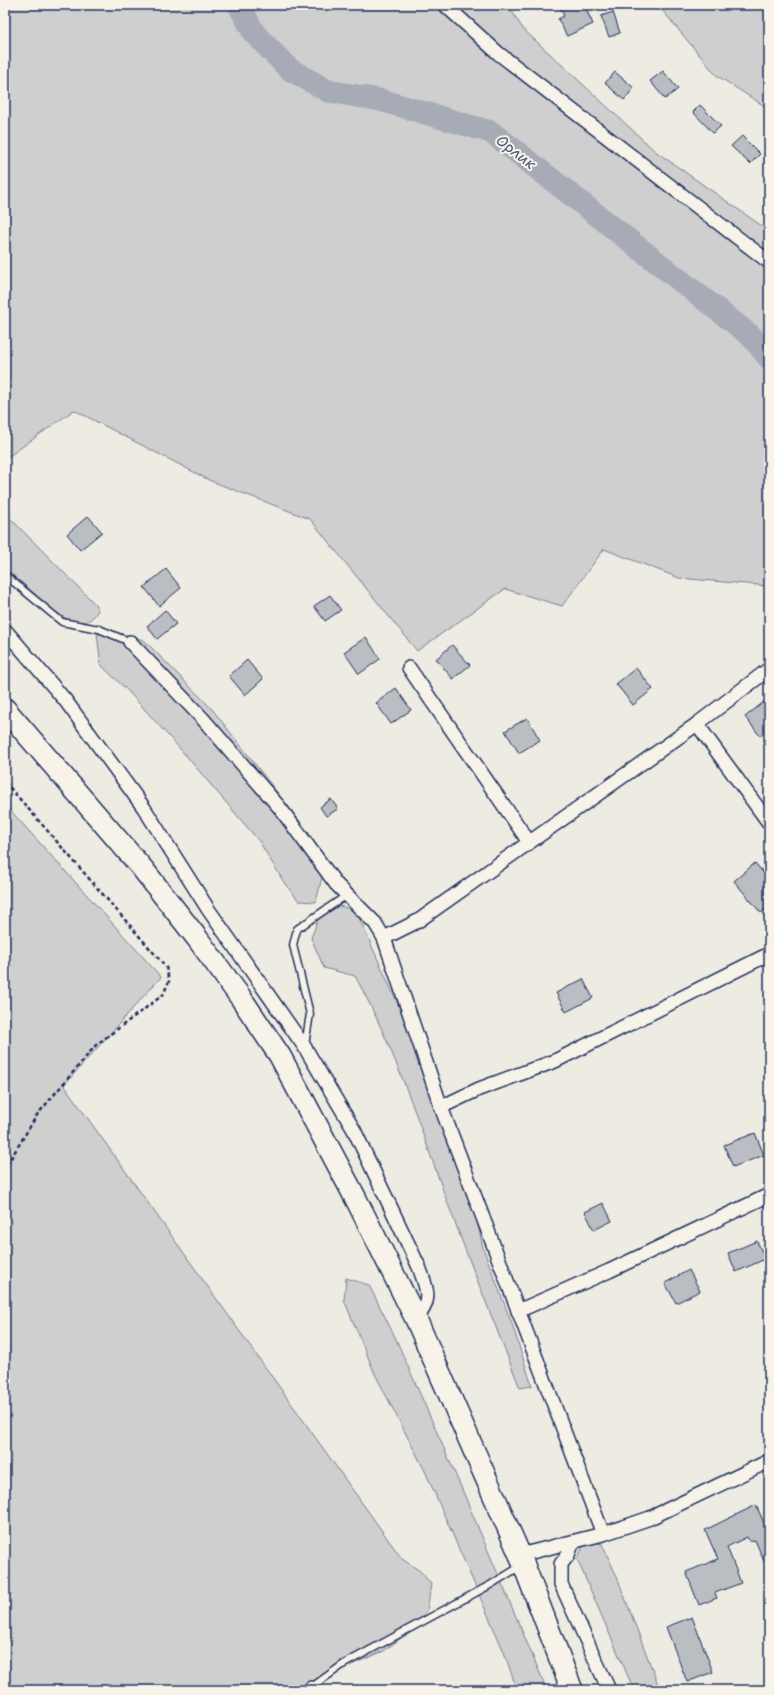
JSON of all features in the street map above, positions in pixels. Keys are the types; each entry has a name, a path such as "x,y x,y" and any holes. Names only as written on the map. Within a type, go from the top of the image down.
{"highway":[{"path":"5,709 142,868 197,938 241,998 280,1056 416,1318 522,1560 572,1690"}],"street":[{"path":"445,5 498,53 769,262"},
{"path":"5,630 65,700 144,808 208,909 304,1046 354,1130 419,1267 428,1297 424,1309 416,1318"},
{"path":"130,642 203,719 280,808 336,884 375,923 384,938 441,1107 603,1534"},
{"path":"409,668 529,842"},
{"path":"384,938 418,921 697,724 769,669"},
{"path":"697,724 769,822"},
{"path":"441,1107 479,1089 555,1061 769,954"},
{"path":"518,1311 609,1271 769,1195"},
{"path":"522,1560 573,1542 603,1534 650,1518 769,1461"},
{"path":"573,1542 568,1555 562,1564 561,1584 609,1690"}],"lane":[{"path":"5,575 62,622 99,630 130,642"},
{"path":"304,1046 310,1014 292,945 297,929 347,895"},
{"path":"310,1689 344,1664 490,1585 522,1560"}],"path":[{"path":"5,782 166,966 169,981 163,995 96,1045 38,1115 5,1168"}],"shaded area":[{"path":"5,5 508,5 523,29 655,151 769,231 769,586 679,578 604,549 562,606 505,589 417,651 310,519 211,481 74,410 5,459"},
{"path":"658,5 769,5 769,109 716,75"},
{"path":"5,513 95,604 98,610 91,619 84,622 75,622 67,619 50,607 5,568"},
{"path":"119,633 144,640 212,709 309,833 320,862 322,877 316,902 299,901 285,884 259,841 182,751 128,691 101,665 97,634"},
{"path":"5,801 10,810 161,977 64,1085 402,1559 420,1571 431,1584 427,1612 401,1638 384,1651 291,1690 5,1690 5,916 9,911 5,908"},
{"path":"333,904 356,911 419,1051 468,1179 483,1248 511,1321 532,1386 520,1388 457,1227 395,1059 369,1003 355,976 324,968 311,938 319,917"},
{"path":"346,1278 369,1285 395,1337 461,1487 547,1690 517,1690 504,1652 425,1471 375,1374 344,1300"},
{"path":"586,1540 602,1544 617,1577 660,1690 634,1690 577,1559"}],"building":[{"path":"559,5 584,5 593,24 567,36 558,19 564,16"},
{"path":"613,12 620,33 609,37 601,16"},
{"path":"663,71 678,89 665,99 650,81"},
{"path":"615,72 634,88 624,100 605,83"},
{"path":"700,105 721,126 713,133 693,112"},
{"path":"742,136 760,154 750,164 731,146"},
{"path":"88,516 102,532 80,550 67,534"},
{"path":"166,569 181,588 159,606 144,587"},
{"path":"330,595 341,610 325,621 314,606"},
{"path":"165,610 176,624 157,639 147,626"},
{"path":"366,637 380,659 359,674 344,652"},
{"path":"452,645 470,665 453,679 436,659"},
{"path":"247,660 263,679 245,695 229,676"},
{"path":"636,668 653,689 633,705 616,684"},
{"path":"396,688 411,710 391,724 376,703"},
{"path":"765,701 769,707 769,729 760,736 745,717"},
{"path":"527,718 540,740 519,753 505,731"},
{"path":"331,799 338,809 326,816 320,807"},
{"path":"755,863 769,879 769,906 761,913 734,881"},
{"path":"583,979 593,998 566,1012 556,993"},
{"path":"755,1133 764,1155 733,1167 724,1145"},
{"path":"603,1203 612,1221 594,1230 585,1212"},
{"path":"757,1241 765,1259 736,1272 728,1253"},
{"path":"689,1270 700,1291 676,1303 665,1283"},
{"path":"756,1505 769,1534 769,1573 755,1540 750,1542 747,1537 727,1547 741,1583 715,1593 717,1598 699,1605 686,1572 718,1559 705,1530"},
{"path":"692,1617 713,1672 687,1682 666,1627"}],"waterway":[{"name":"Орлик","path":"239,5 254,33 289,69 328,91 380,100 491,132 751,336 769,358"}]}
